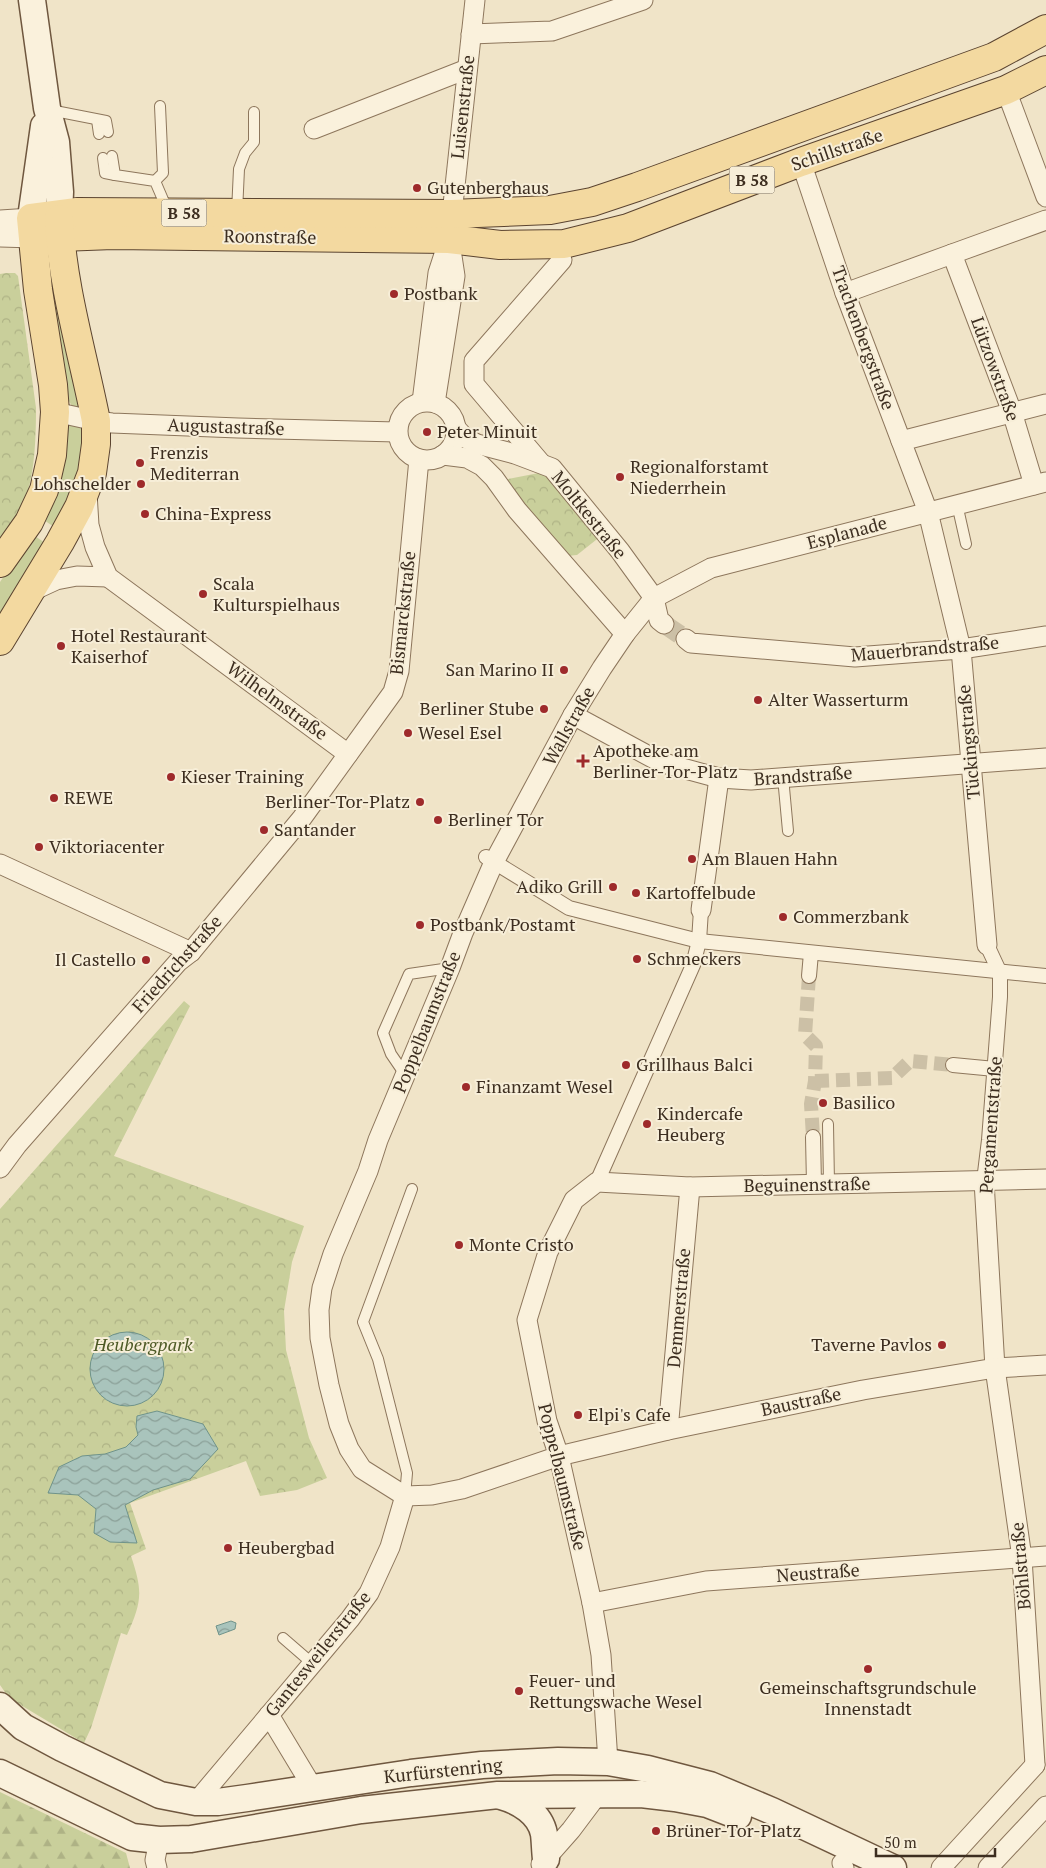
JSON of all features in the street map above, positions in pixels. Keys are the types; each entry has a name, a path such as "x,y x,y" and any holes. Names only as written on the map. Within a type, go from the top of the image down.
{"main road":[{"path":"0,563 29,522 44,490 52,456 55,412 53,385 38,290 46,227 47,108 32,0"},
{"name":"Schillstraße","path":"450,227 592,202 994,57 1046,29"},
{"name":"Schillstraße","path":"450,227 500,245 564,244 628,228 801,162 1006,90 1046,70"},
{"name":"B 58","path":"46,227 77,212 237,213 450,227"},
{"path":"0,641 60,542 87,488 92,474 96,444 96,421 68,288 46,227"},
{"name":"Roonstraße","path":"46,227 113,235 450,227"},
{"name":"Kurfürstenring","path":"0,1706 23,1727 62,1748 160,1795 196,1802 218,1802 411,1773 482,1765 558,1761 608,1762 710,1786 772,1811 893,1868"},
{"path":"598,1794 608,1762"},
{"name":"Kurfürstenring","path":"0,1773 132,1837 160,1840 191,1839 361,1810 498,1795 641,1794 707,1804 782,1834 846,1866"},
{"path":"498,1795 516,1800 525,1805 535,1817 544,1832 542,1863"},
{"path":"160,1840 196,1802"}],"street":[{"name":"Luisenstraße","path":"450,227 475,0"},
{"path":"471,34 552,31 643,0"},
{"path":"314,129 467,69"},
{"path":"1006,90 1046,197"},
{"name":"Trachenbergstraße","path":"801,162 845,293 928,512"},
{"path":"845,293 1046,220"},
{"path":"1,234 46,227"},
{"path":"428,402 455,276 450,227"},
{"name":"Lützowstraße","path":"952,254 1040,484"},
{"path":"540,463 474,384 474,361 562,260"},
{"path":"428,402 446,409 452,417 455,427 454,439 450,448 436,458 419,459 411,455 404,449 398,432 398,424 406,409 428,402"},
{"path":"901,440 1046,404"},
{"name":"Augustastraße","path":"55,412 96,421 238,428 398,432"},
{"name":"Moltkestraße","path":"455,427 465,438 477,444 515,454 552,468 620,551 654,598"},
{"path":"443,454 467,458 482,466 517,510 625,634"},
{"name":"Bismarckstraße","path":"348,754 393,692 399,672 419,459"},
{"name":"Esplanade","path":"654,598 711,568 1040,484"},
{"path":"30,592 56,580 77,576 108,577 95,547 89,525 87,488"},
{"name":"Tückingstraße","path":"928,512 961,649 987,945 1000,973"},
{"name":"Wilhelmstraße","path":"108,577 348,754"},
{"path":"654,598 659,620 664,624"},
{"name":"Wallstraße","path":"490,859 573,715 625,634 654,598"},
{"name":"Mauerbrandstraße","path":"686,639 691,643 855,657 961,649 1046,636"},
{"name":"Brandstraße","path":"573,715 660,762 719,778 751,780 1046,758"},
{"name":"Friedrichstraße","path":"0,1168 17,1145 190,952 302,818 348,754"},
{"path":"598,1182 693,964 699,941 701,910 719,778"},
{"path":"490,859 569,908 699,941 1000,973 1046,976"},
{"name":"Poppelbaumstraße","path":"405,1496 362,1469 349,1449 337,1416 320,1338 318,1310 322,1288 333,1254 450,968 490,859"},
{"path":"0,864 190,952"},
{"path":"809,976 811,953"},
{"name":"Pergamentstraße","path":"995,1368 984,1181 995,1069 1000,973"},
{"path":"953,1065 995,1069"},
{"path":"813,1136 821,1184"},
{"name":"Beguinenstraße","path":"598,1182 690,1187 1046,1179"},
{"name":"Poppelbaumstraße","path":"598,1182 574,1200 548,1252 527,1320 547,1420 559,1456 592,1603 601,1655 608,1762"},
{"name":"Demmerstraße","path":"668,1430 690,1187"},
{"name":"Baustraße","path":"559,1456 668,1430 863,1390 995,1368 1046,1365"},
{"name":"Böhlstraße","path":"995,1368 1022,1558 1040,1772"},
{"path":"405,1496 432,1495 462,1489 559,1456"},
{"name":"Gantesweilerstraße","path":"196,1802 313,1664 369,1593 390,1547 405,1496"},
{"name":"Neustraße","path":"592,1603 706,1581 1046,1556"},
{"path":"269,1715 312,1788"},
{"path":"941,1868 1040,1772"},
{"path":"542,1863 571,1830 598,1794"},
{"path":"988,1868 1046,1806"},
{"path":"157,1868 155,1860 160,1840"}],"lane":[{"path":"155,181 163,174 160,106"},
{"path":"47,108 106,122 103,133"},
{"path":"237,213 239,168 245,153 254,142 254,112"},
{"path":"107,157 115,174 155,181"},
{"path":"155,181 168,213"},
{"path":"957,504 966,544"},
{"path":"783,777 788,831"},
{"path":"406,1076 391,1054 383,1033 409,974 450,968"},
{"path":"821,1184 828,1124"},
{"path":"405,1496 407,1473 378,1360 363,1322 412,1189"},
{"path":"283,1638 313,1664"}],"green space":[{"path":"50,268 78,388 81,414 73,408 69,401 61,343 46,271"},
{"path":"15,273 18,276 36,408 36,431 33,469 28,492 22,507 0,538 0,274"},
{"path":"68,423 73,423 83,429 82,466 57,529 41,518"},
{"path":"549,471 601,536 577,555 566,556 503,480"},
{"path":"32,534 48,545 0,620 0,582"},
{"name":"Heubergpark","path":"184,1001 190,1006 114,1156 304,1226 292,1262 284,1311 286,1350 309,1438 327,1478 297,1490 260,1496 246,1461 130,1503 146,1549 131,1556 138,1579 138,1605 127,1635 121,1633 91,1728 84,1743 9,1698 0,1685 0,1209"},
{"path":"0,1792 126,1853 130,1868 0,1868"}],"water":[{"path":"127,1332 141,1335 153,1343 161,1355 164,1369 161,1383 153,1395 141,1403 127,1406 113,1403 101,1395 93,1383 90,1369 93,1355 101,1343 113,1335"},
{"path":"157,1411 203,1424 218,1449 190,1479 153,1490 125,1505 137,1543 110,1542 94,1533 96,1509 78,1495 48,1493 59,1467 82,1456 105,1454 126,1447 138,1435 136,1427 137,1416"},
{"path":"231,1621 236,1623 235,1629 219,1635 216,1626"}],"tunnel":[{"path":"664,624 686,639"},
{"path":"809,976 805,1035 816,1046 815,1081 811,1104 813,1137"},
{"path":"815,1081 892,1078 910,1061 953,1065"}],"place":[{"name":"Gutenberghaus","path":"417,188"},
{"name":"Postbank","path":"394,294"},
{"name":"Peter Minuit","path":"427,432"},
{"name":"Frenzis Mediterran","path":"140,463"},
{"name":"Regionalforstamt Niederrhein","path":"620,477"},
{"name":"Lohschelder","path":"141,484"},
{"name":"China-Express","path":"145,514"},
{"name":"Scala Kulturspielhaus","path":"203,594"},
{"name":"Hotel Restaurant Kaiserhof","path":"61,646"},
{"name":"San Marino II","path":"564,670"},
{"name":"Alter Wasserturm","path":"758,700"},
{"name":"Berliner Stube","path":"544,709"},
{"name":"Wesel Esel","path":"408,733"},
{"name":"Apotheke am Berliner-Tor-Platz","path":"583,761"},
{"name":"Kieser Training","path":"171,777"},
{"name":"REWE","path":"54,798"},
{"name":"Berliner-Tor-Platz","path":"420,802"},
{"name":"Berliner Tor","path":"438,820"},
{"name":"Santander","path":"264,830"},
{"name":"Viktoriacenter","path":"39,847"},
{"name":"Am Blauen Hahn","path":"692,859"},
{"name":"Adiko Grill","path":"613,887"},
{"name":"Kartoffelbude","path":"636,893"},
{"name":"Commerzbank","path":"783,917"},
{"name":"Postbank/Postamt","path":"420,925"},
{"name":"Schmeckers","path":"637,959"},
{"name":"Il Castello","path":"146,960"},
{"name":"Grillhaus Balci","path":"626,1065"},
{"name":"Finanzamt Wesel","path":"466,1087"},
{"name":"Basilico","path":"823,1103"},
{"name":"Kindercafe Heuberg","path":"647,1124"},
{"name":"Monte Cristo","path":"459,1245"},
{"name":"Taverne Pavlos","path":"942,1345"},
{"name":"Elpi's Cafe","path":"578,1415"},
{"name":"Heubergbad","path":"228,1548"},
{"name":"Gemeinschaftsgrundschule Innenstadt","path":"868,1669"},
{"name":"Feuer- und Rettungswache Wesel","path":"519,1691"},
{"name":"Brüner-Tor-Platz","path":"656,1831"}]}
